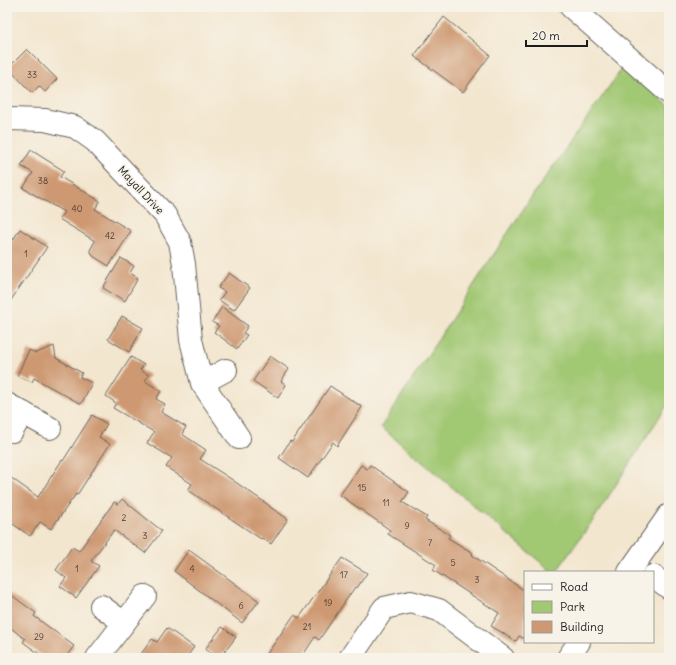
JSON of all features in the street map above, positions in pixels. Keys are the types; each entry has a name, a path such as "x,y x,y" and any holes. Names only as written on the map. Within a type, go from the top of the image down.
{"street":[{"path":"571,7 669,93"},
{"name":"Mayall Drive","path":"7,118 45,120 75,127 96,141 165,214 180,242 184,264 191,340 202,383 239,438"},
{"path":"202,383 226,370"},
{"path":"14,416 50,428"},
{"path":"637,569 669,515"},
{"path":"654,577 669,588"},
{"path":"97,658 145,596"},
{"path":"350,658 384,608 411,602 439,610 503,658"},
{"path":"101,606 124,623"},
{"path":"568,658 578,643"}],"green space":[{"path":"623,67 669,106 669,402 594,519 557,571 551,571 381,427 528,202"}],"building":[{"path":"444,17 490,55 463,92 414,56"},
{"path":"27,49 57,79 45,92 39,86 32,93 8,68"},
{"path":"31,150 64,171 60,177 100,201 95,209 131,231 109,266 93,256 90,250 95,241 59,219 64,212 23,188 33,173 21,166"},
{"path":"20,229 47,247 7,306 7,249"},
{"path":"121,258 134,266 130,273 138,278 125,301 103,288"},
{"path":"229,273 250,288 234,310 219,300 225,292 218,288"},
{"path":"222,307 248,326 243,333 247,335 237,349 214,332 219,326 212,322"},
{"path":"122,316 143,328 129,352 108,339"},
{"path":"54,346 56,358 82,373 80,377 92,383 81,404 34,378 32,382 17,376 29,350 36,353"},
{"path":"270,356 289,369 281,381 286,385 278,398 253,381"},
{"path":"131,357 144,365 140,370 149,375 145,381 161,391 156,399 165,404 161,412 186,427 182,434 206,450 200,459 288,519 271,544 262,538 261,539 188,490 192,484 166,467 172,458 147,443 154,432 113,408 116,403 106,396"},
{"path":"330,386 362,407 337,446 333,442 308,478 279,458 290,441 292,442"},
{"path":"92,415 107,424 99,437 110,444 77,495 76,494 51,529 40,522 30,536 7,520 7,475 38,497"},
{"path":"361,465 367,469 370,465 409,492 402,502 427,517 425,520 450,535 448,538 473,553 472,555 524,590 524,638 519,636 516,641 491,626 499,613 433,570 436,565 388,534 390,530 340,495"},
{"path":"122,499 162,531 145,553 114,530 91,561 99,566 76,598 60,586 66,578 56,570 72,547 79,551 114,502 118,504"},
{"path":"189,550 259,601 242,623 174,571"},
{"path":"342,558 367,573 357,588 355,587 319,640 315,637 301,658 264,658 294,615 299,618"},
{"path":"7,592 36,613 34,616 74,646 65,658 45,658 23,642 25,639 7,625"},
{"path":"222,627 236,637 220,658 218,658 205,649"},
{"path":"167,628 194,647 186,658 138,658 152,639 157,642"}]}
